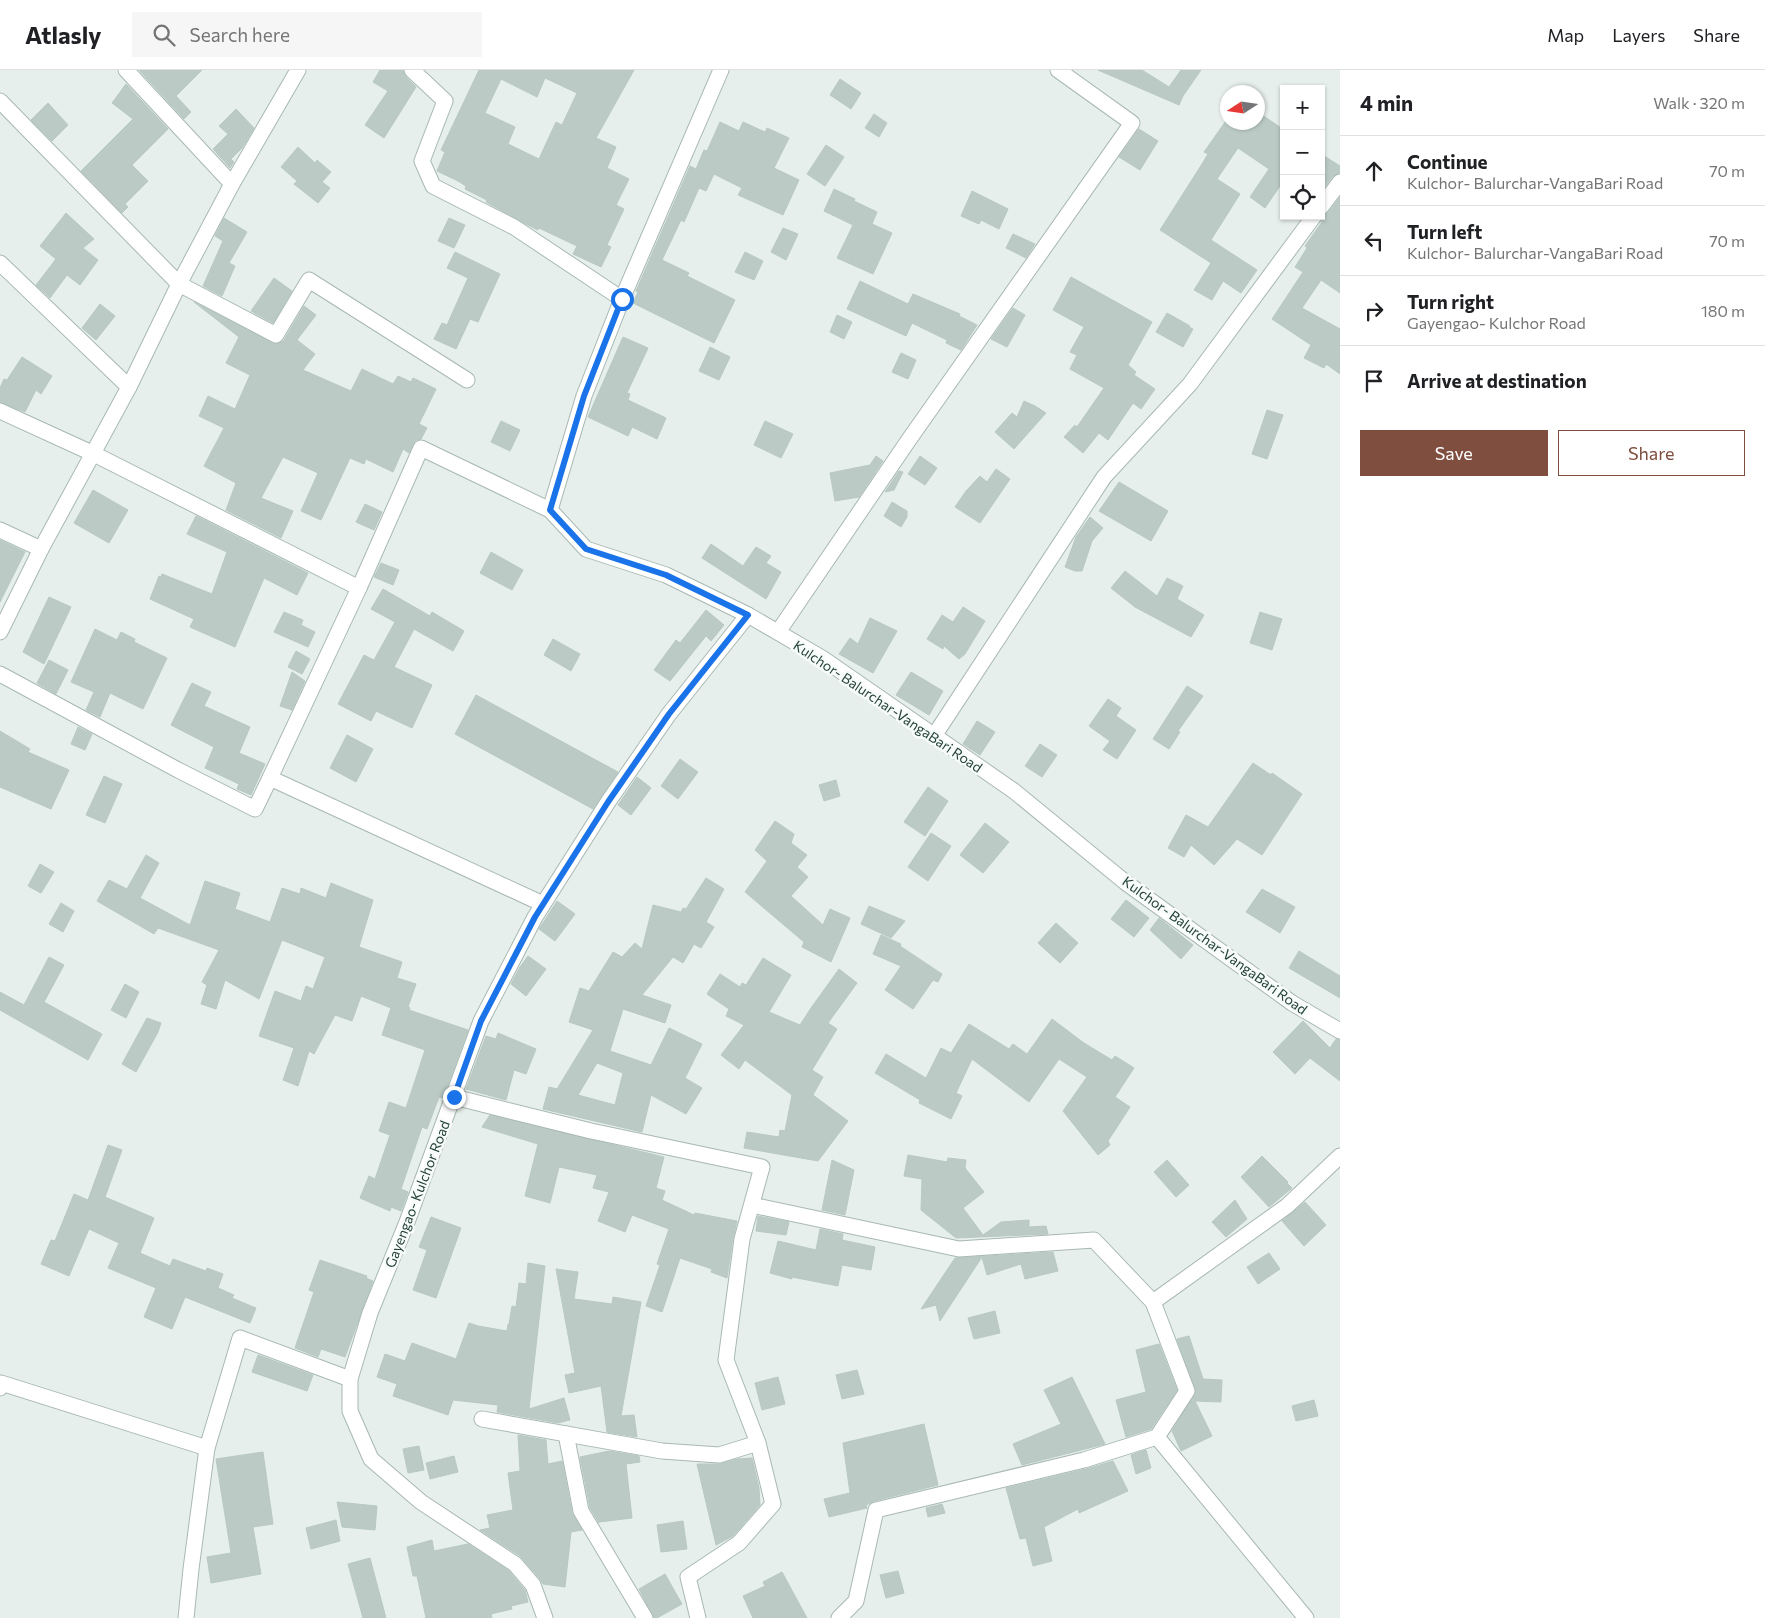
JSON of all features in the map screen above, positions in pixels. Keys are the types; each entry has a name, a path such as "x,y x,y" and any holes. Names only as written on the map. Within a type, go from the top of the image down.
{"street":[{"path":"126,70 232,184"},
{"path":"0,632 41,549 130,387 179,284 232,184 298,70"},
{"path":"412,70 445,101 422,161 433,186 514,227 622,299"},
{"path":"0,674 178,770 255,809 359,588 421,448 550,510 584,396 622,299 721,70"},
{"path":"778,632 908,441 1132,123 1058,70"},
{"path":"0,101 179,284 276,334 309,280 467,380"},
{"path":"1325,202 1340,182"},
{"path":"934,736 1104,477 1190,384 1311,220"},
{"path":"0,263 130,387"},
{"path":"0,411 94,454 359,588"},
{"name":"Kulchor- Balurchar-VangaBari Road","path":"550,510 586,549 666,575 748,615 822,658 1014,791 1133,888 1292,1003 1340,1031"},
{"path":"0,530 41,549"},
{"name":"Gayengao- Kulchor Road","path":"545,1618 533,1585 515,1564 421,1502 371,1459 350,1411 350,1379 370,1313 407,1222 481,1021 543,904 608,802 669,714 748,615"},
{"path":"270,778 543,904"},
{"path":"454,1097 591,1131 762,1167 742,1240 726,1360 758,1443 773,1504 739,1543 688,1577 698,1618"},
{"path":"1153,1302 1286,1206 1340,1156"},
{"path":"752,1205 959,1249 1094,1240 1153,1302 1187,1391 1157,1436 1084,1460 876,1510 856,1601 839,1618"},
{"path":"186,1618 207,1448 240,1338 350,1379"},
{"path":"0,1388 1,1383 207,1448"},
{"path":"482,1419 662,1451 719,1455 758,1443"},
{"path":"566,1434 581,1511 645,1618"},
{"path":"1157,1436 1306,1618"}],"building":[{"path":"139,70 202,70 176,96 191,112 184,119"},
{"path":"380,70 403,70 406,77 416,87 384,138 365,125 388,91 373,82"},
{"path":"479,70 634,70 596,138 616,147 607,168 629,179 616,205 624,209 607,245 611,247 601,267 573,254 577,246 526,224 465,189 466,186 458,181 437,171 445,152 441,150","holes":["545,78 577,93 562,125 556,122 539,159 508,144 515,127 485,113 501,79 537,97"]},
{"path":"1098,70 1142,70 1169,87 1181,70 1201,70 1179,105"},
{"path":"840,79 861,93 851,109 830,95"},
{"path":"126,84 168,129 132,165 148,181 125,204 128,207 122,213 81,171 133,119 112,103"},
{"path":"48,103 68,125 52,141 31,120"},
{"path":"236,109 254,128 242,148 231,159 234,162 230,168 213,149 228,134 219,126"},
{"path":"874,114 887,123 879,137 865,128"},
{"path":"1265,117 1280,127 1280,186 1265,208 1250,197 1269,169 1238,148 1217,179 1240,194 1211,240 1257,270 1241,293 1223,281 1212,300 1194,290 1211,263 1160,230 1208,154 1204,152 1220,129 1265,130"},
{"path":"720,122 739,131 743,122 765,132 767,128 789,138 774,168 799,180 783,215 738,195 742,188 714,174 706,191 699,188 684,222 681,220 662,260 689,273 687,276 735,300 714,343 633,303 638,292 636,291 690,166 696,169 704,150 707,151"},
{"path":"1139,129 1158,141 1140,170 1119,157"},
{"path":"826,145 844,157 825,186 807,174"},
{"path":"298,147 315,163 317,160 331,172 322,182 330,188 318,203 294,184 297,181 281,167"},
{"path":"1325,157 1340,166 1340,173 1333,176 1325,186"},
{"path":"834,189 877,212 872,224 892,233 873,274 837,258 853,225 824,211"},
{"path":"972,191 1008,209 999,229 981,220 979,224 961,216"},
{"path":"1340,197 1340,293 1321,280 1302,308 1340,329 1340,374 1326,364 1324,368 1304,358 1311,345 1272,319 1303,272 1295,267 1307,248 1305,246 1322,220 1325,220 1325,215"},
{"path":"66,213 94,239 83,248 98,260 80,285 67,275 50,298 36,285 56,259 40,246"},
{"path":"224,218 247,232 229,263 235,266 222,296 203,286 223,241 215,236"},
{"path":"449,218 465,225 454,248 438,241"},
{"path":"783,228 798,234 786,260 771,252"},
{"path":"1013,234 1035,244 1026,258 1006,248"},
{"path":"455,252 500,274 478,322 470,319 456,349 434,339 442,323 447,325 468,278 447,268"},
{"path":"745,252 763,261 754,280 735,272"},
{"path":"1071,277 1152,322 1128,365 1136,372 1134,375 1155,389 1141,409 1133,403 1108,440 1099,433 1083,453 1064,437 1075,425 1077,427 1104,388 1070,369 1077,355 1070,352 1084,327 1053,310"},
{"path":"274,278 292,291 273,323 251,311"},
{"path":"860,281 908,304 913,294 960,314 959,316 977,325 961,350 946,343 947,340 912,323 906,336 847,309"},
{"path":"194,302 276,344 284,340 304,306 316,315 297,340 315,354 303,370 351,391 362,369 393,384 398,376 411,382 413,378 436,389 419,424 427,428 421,439 416,440 409,453 403,449 393,472 366,459 364,464 350,458 321,520 301,511 318,473 283,457 261,498 293,511 281,538 226,510 236,483 204,466 224,428 199,416 208,396 235,409 250,375 226,363 239,337"},
{"path":"100,304 115,316 96,340 82,328"},
{"path":"1013,308 1025,315 1007,347 991,339"},
{"path":"1167,313 1193,329 1183,347 1156,332"},
{"path":"837,315 852,322 844,339 830,332"},
{"path":"623,337 648,348 627,393 630,394 628,400 666,418 657,439 632,427 628,436 588,417"},
{"path":"710,347 730,357 719,380 699,371"},
{"path":"901,353 916,360 908,379 892,372"},
{"path":"22,357 52,376 41,394 36,390 25,412 0,402 0,388 4,379 7,380"},
{"path":"1024,401 1046,413 1014,449 995,432 1012,413 1017,417"},
{"path":"1267,410 1283,415 1267,459 1252,454"},
{"path":"501,421 520,430 510,451 491,442"},
{"path":"765,421 793,434 781,458 754,445"},
{"path":"876,456 883,461 859,497 835,501 830,473 870,465"},
{"path":"920,456 937,468 925,485 908,474"},
{"path":"996,469 1010,479 980,523 955,507 980,476 987,482"},
{"path":"899,471 903,472 894,490 885,492"},
{"path":"1119,482 1168,511 1151,541 1099,511"},
{"path":"93,490 128,510 109,543 74,523"},
{"path":"892,502 907,511 907,517 901,527 884,516"},
{"path":"365,504 382,512 374,530 356,522"},
{"path":"196,516 308,573 297,595 264,578 235,647 190,627 194,619 150,599 159,576 161,577 162,574 212,594 227,552 187,534"},
{"path":"1090,517 1103,528 1092,541 1082,571 1075,571 1065,567 1076,537"},
{"path":"0,540 25,552 0,602"},
{"path":"711,544 743,566 756,547 771,556 766,563 781,572 766,599 702,558"},
{"path":"491,552 523,570 512,590 480,573"},
{"path":"381,563 399,570 393,585 374,577"},
{"path":"1125,571 1157,596 1167,578 1183,586 1177,599 1204,615 1191,637 1135,607 1111,588"},
{"path":"383,589 430,616 432,612 464,631 453,651 414,629 394,667 432,685 412,728 376,711 371,721 338,704 364,655 374,660 395,622 371,609"},
{"path":"49,597 71,607 44,664 23,652"},
{"path":"963,607 985,621 965,654 959,659 944,646 943,649 927,639 942,615 953,622"},
{"path":"706,610 724,625 711,641 706,636 670,681 654,670 676,640 680,643"},
{"path":"284,612 303,620 301,625 315,632 308,647 274,632"},
{"path":"1260,612 1282,619 1272,650 1250,643"},
{"path":"870,618 897,631 873,673 839,654 850,638 858,644"},
{"path":"95,629 117,640 121,632 135,639 134,642 167,658 143,709 110,693 100,717 86,710 94,692 71,682"},
{"path":"553,639 580,654 571,671 544,655"},
{"path":"296,651 310,659 302,674 288,667"},
{"path":"49,660 68,670 56,694 37,683"},
{"path":"292,672 305,681 292,710 280,706"},
{"path":"911,672 943,691 929,715 896,695"},
{"path":"192,683 211,692 204,706 250,727 239,753 265,764 251,795 237,789 239,784 205,768 214,747 171,725"},
{"path":"1187,686 1203,696 1178,731 1180,732 1169,749 1153,739"},
{"path":"476,695 618,772 593,809 455,734"},
{"path":"1108,699 1121,708 1116,716 1136,730 1117,759 1103,750 1110,741 1089,726"},
{"path":"977,721 995,732 980,755 963,744"},
{"path":"78,727 92,734 85,750 71,744"},
{"path":"0,731 30,749 28,752 69,770 51,809 0,787"},
{"path":"347,735 373,749 356,782 330,768"},
{"path":"1040,744 1057,755 1042,777 1025,766"},
{"path":"680,759 698,772 678,799 661,786"},
{"path":"1253,763 1271,775 1272,773 1302,794 1262,855 1237,839 1214,865 1191,845 1184,857 1168,848 1186,815 1208,827"},
{"path":"104,776 122,784 105,823 86,815"},
{"path":"637,777 651,788 631,815 618,805"},
{"path":"836,780 840,796 824,801 819,785"},
{"path":"928,787 948,801 925,836 904,822"},
{"path":"775,821 794,834 791,843 807,855 797,867 808,877 791,896 823,925 830,909 850,918 831,962 802,947 804,942 745,892 767,861 755,850"},
{"path":"985,823 1009,842 983,873 960,855"},
{"path":"931,833 951,846 928,881 908,867"},
{"path":"146,855 159,863 140,898 190,925 205,881 240,893 235,909 270,922 282,888 300,894 301,888 326,898 331,883 373,900 359,947 402,962 397,978 416,984 408,1007 410,1008 409,1010 468,1030 443,1098 439,1097 427,1129 422,1127 401,1189 408,1192 401,1211 391,1207 390,1211 360,1198 369,1176 375,1179 390,1135 379,1131 389,1102 406,1108 425,1050 382,1035 391,1008 361,996 352,1021 335,1015 314,1054 309,1051 298,1086 283,1080 294,1048 259,1036 275,991 301,1001 306,986 313,989 325,957 282,940 259,999 225,980 216,1009 201,1004 207,985 202,982 219,950 158,928 154,934 97,901 109,880 127,889"},
{"path":"40,864 54,872 41,893 28,886"},
{"path":"706,878 724,889 706,922 714,927 701,948 694,944 683,963 673,957 642,995 671,1005 665,1023 623,1009 610,1051 651,1065 669,1028 702,1044 685,1078 702,1088 686,1114 651,1095 642,1132 543,1109 549,1087 557,1089 593,1030 569,1022 580,988 589,991 613,952 622,957 635,943 642,949 653,905 681,912 683,908 686,909","holes":["597,1063 623,1073 615,1105 578,1095"]},
{"path":"1262,889 1295,907 1280,933 1246,912"},
{"path":"1126,900 1149,918 1134,937 1111,919"},
{"path":"557,901 575,914 555,941 539,929"},
{"path":"61,903 74,911 63,932 49,924"},
{"path":"869,906 905,921 891,938 861,924"},
{"path":"1159,918 1193,945 1181,959 1150,930"},
{"path":"1056,923 1078,943 1060,963 1038,943"},
{"path":"881,935 901,944 900,946 942,974 938,982 933,980 913,1009 885,990 901,966 873,954"},
{"path":"1299,951 1340,976 1340,998 1289,968"},
{"path":"528,956 546,969 526,996 511,984"},
{"path":"49,957 64,965 44,1002 102,1034 88,1060 0,1010 0,992 24,1005"},
{"path":"763,958 791,975 769,1012 800,1025 839,969 857,983 828,1023 837,1029 812,1070 823,1077 813,1095 848,1121 818,1161 744,1148 747,1132 779,1137 780,1130 785,1131 792,1095 745,1060 739,1069 721,1055 744,1025 726,1016 729,1009 707,994 720,974 740,987 742,983 746,985"},
{"path":"125,984 139,992 126,1018 111,1010"},
{"path":"147,1018 161,1023 136,1072 122,1064"},
{"path":"1052,1019 1084,1043 1112,1060 1115,1056 1134,1068 1115,1097 1130,1107 1108,1141 1110,1145 1098,1155 1063,1111 1087,1077 1059,1059 1029,1102 972,1059 956,1093 962,1096 951,1119 919,1103 920,1100 875,1073 886,1054 926,1078 941,1048 951,1053 969,1024 1009,1049 1013,1044 1027,1054"},
{"path":"1303,1021 1330,1048 1336,1039 1340,1040 1340,1081 1310,1058 1295,1074 1273,1052"},
{"path":"498,1033 536,1049 526,1074 514,1070 506,1100 466,1089 486,1036 496,1039"},
{"path":"490,1115 664,1157 656,1188 665,1191 662,1200 694,1215 695,1213 737,1221 727,1278 711,1272 712,1269 680,1258 662,1312 646,1306 660,1265 657,1264 669,1229 632,1215 625,1232 598,1221 609,1192 593,1188 597,1175 559,1167 550,1203 525,1196 538,1144 482,1127"},
{"path":"108,1145 122,1150 105,1197 154,1218 140,1253 170,1266 173,1259 206,1271 207,1268 223,1274 218,1288 234,1295 232,1298 256,1308 250,1323 185,1297 172,1329 144,1317 156,1288 108,1268 119,1243 89,1229 69,1276 41,1264 51,1240 55,1241 74,1194 88,1200"},
{"path":"908,1155 947,1162 948,1158 966,1160 965,1168 984,1192 963,1208 983,1235 1001,1222 1029,1220 1029,1227 1046,1226 1048,1234 956,1238 921,1210 922,1179 904,1176"},
{"path":"1262,1156 1292,1188 1269,1207 1241,1177"},
{"path":"832,1160 854,1170 845,1215 822,1210"},
{"path":"1167,1160 1189,1185 1176,1197 1154,1172"},
{"path":"1235,1200 1247,1219 1226,1237 1212,1222"},
{"path":"1305,1202 1326,1225 1304,1246 1282,1221"},
{"path":"758,1216 789,1222 786,1235 756,1231"},
{"path":"431,1217 461,1228 436,1298 413,1290 427,1250 419,1247"},
{"path":"820,1229 843,1234 842,1240 875,1247 871,1270 842,1265 838,1286 792,1277 792,1279 770,1273 778,1241 816,1250"},
{"path":"1053,1252 1058,1271 1025,1279 1021,1264 987,1275 982,1257 940,1321 936,1305 921,1309 955,1258"},
{"path":"1269,1253 1280,1269 1258,1284 1247,1267"},
{"path":"320,1260 367,1276 366,1278 373,1281 345,1357 321,1349 318,1357 295,1348 314,1292 309,1290"},
{"path":"528,1263 545,1266 529,1409 564,1398 570,1420 558,1423 497,1412 498,1405 453,1400 448,1415 393,1396 397,1384 377,1377 385,1354 405,1361 412,1343 456,1359 469,1323 507,1331 512,1306 516,1307 519,1283 526,1284"},
{"path":"556,1269 578,1272 574,1299 612,1304 613,1297 641,1302 621,1416 634,1415 637,1437 607,1432 601,1386 569,1393 565,1375 575,1373"},
{"path":"995,1311 1000,1333 974,1339 968,1318"},
{"path":"1189,1336 1203,1379 1222,1380 1221,1402 1195,1401 1212,1436 1181,1451 1172,1431 1196,1392 1177,1339"},
{"path":"1159,1344 1177,1390 1151,1429 1126,1437 1116,1400 1146,1392 1136,1350"},
{"path":"258,1355 313,1375 307,1391 252,1372"},
{"path":"857,1370 864,1394 842,1399 836,1375"},
{"path":"778,1377 785,1404 762,1410 755,1383"},
{"path":"1072,1377 1105,1444 1022,1465 1013,1444 1061,1424 1044,1390"},
{"path":"1314,1400 1318,1416 1296,1421 1292,1406"},
{"path":"924,1424 938,1485 874,1501 866,1505 867,1508 829,1517 824,1499 850,1493 843,1443"},
{"path":"518,1435 546,1440 548,1464 562,1461 572,1513 582,1530 571,1532 565,1587 543,1584 520,1556 480,1530 490,1528 487,1515 513,1510 508,1473 520,1471"},
{"path":"419,1446 424,1470 408,1473 403,1449"},
{"path":"1146,1450 1151,1468 1136,1474 1131,1455"},
{"path":"609,1451 639,1456 640,1462 626,1464 632,1518 599,1523 590,1508 580,1457"},
{"path":"263,1452 273,1524 253,1527 261,1574 211,1583 207,1557 231,1553 216,1459"},
{"path":"454,1456 458,1472 430,1479 426,1463"},
{"path":"752,1458 759,1488 760,1505 733,1536 716,1545 697,1464 719,1464 737,1459"},
{"path":"1113,1461 1128,1491 1079,1513 1078,1509 1044,1527 1052,1561 1033,1566 1026,1538 1020,1539 1006,1488"},
{"path":"337,1502 377,1506 375,1530 342,1527"},
{"path":"942,1504 945,1513 928,1517 926,1508"},
{"path":"336,1520 340,1541 311,1549 306,1528"},
{"path":"683,1521 687,1549 661,1552 657,1525"},
{"path":"432,1540 434,1551 468,1544 509,1571 525,1590 528,1602 511,1606 512,1609 491,1614 492,1618 426,1618 417,1576 413,1576 407,1547"},
{"path":"370,1558 386,1618 363,1618 348,1564"},
{"path":"898,1571 904,1593 886,1598 880,1575"},
{"path":"782,1572 807,1618 753,1618 743,1596 765,1586 763,1582"},
{"path":"665,1574 682,1604 654,1618 639,1589"}],"route":[{"path":"454,1097 481,1021 535,917 608,802 669,714 748,615 666,575 586,549 550,510 584,396 622,299"}]}
